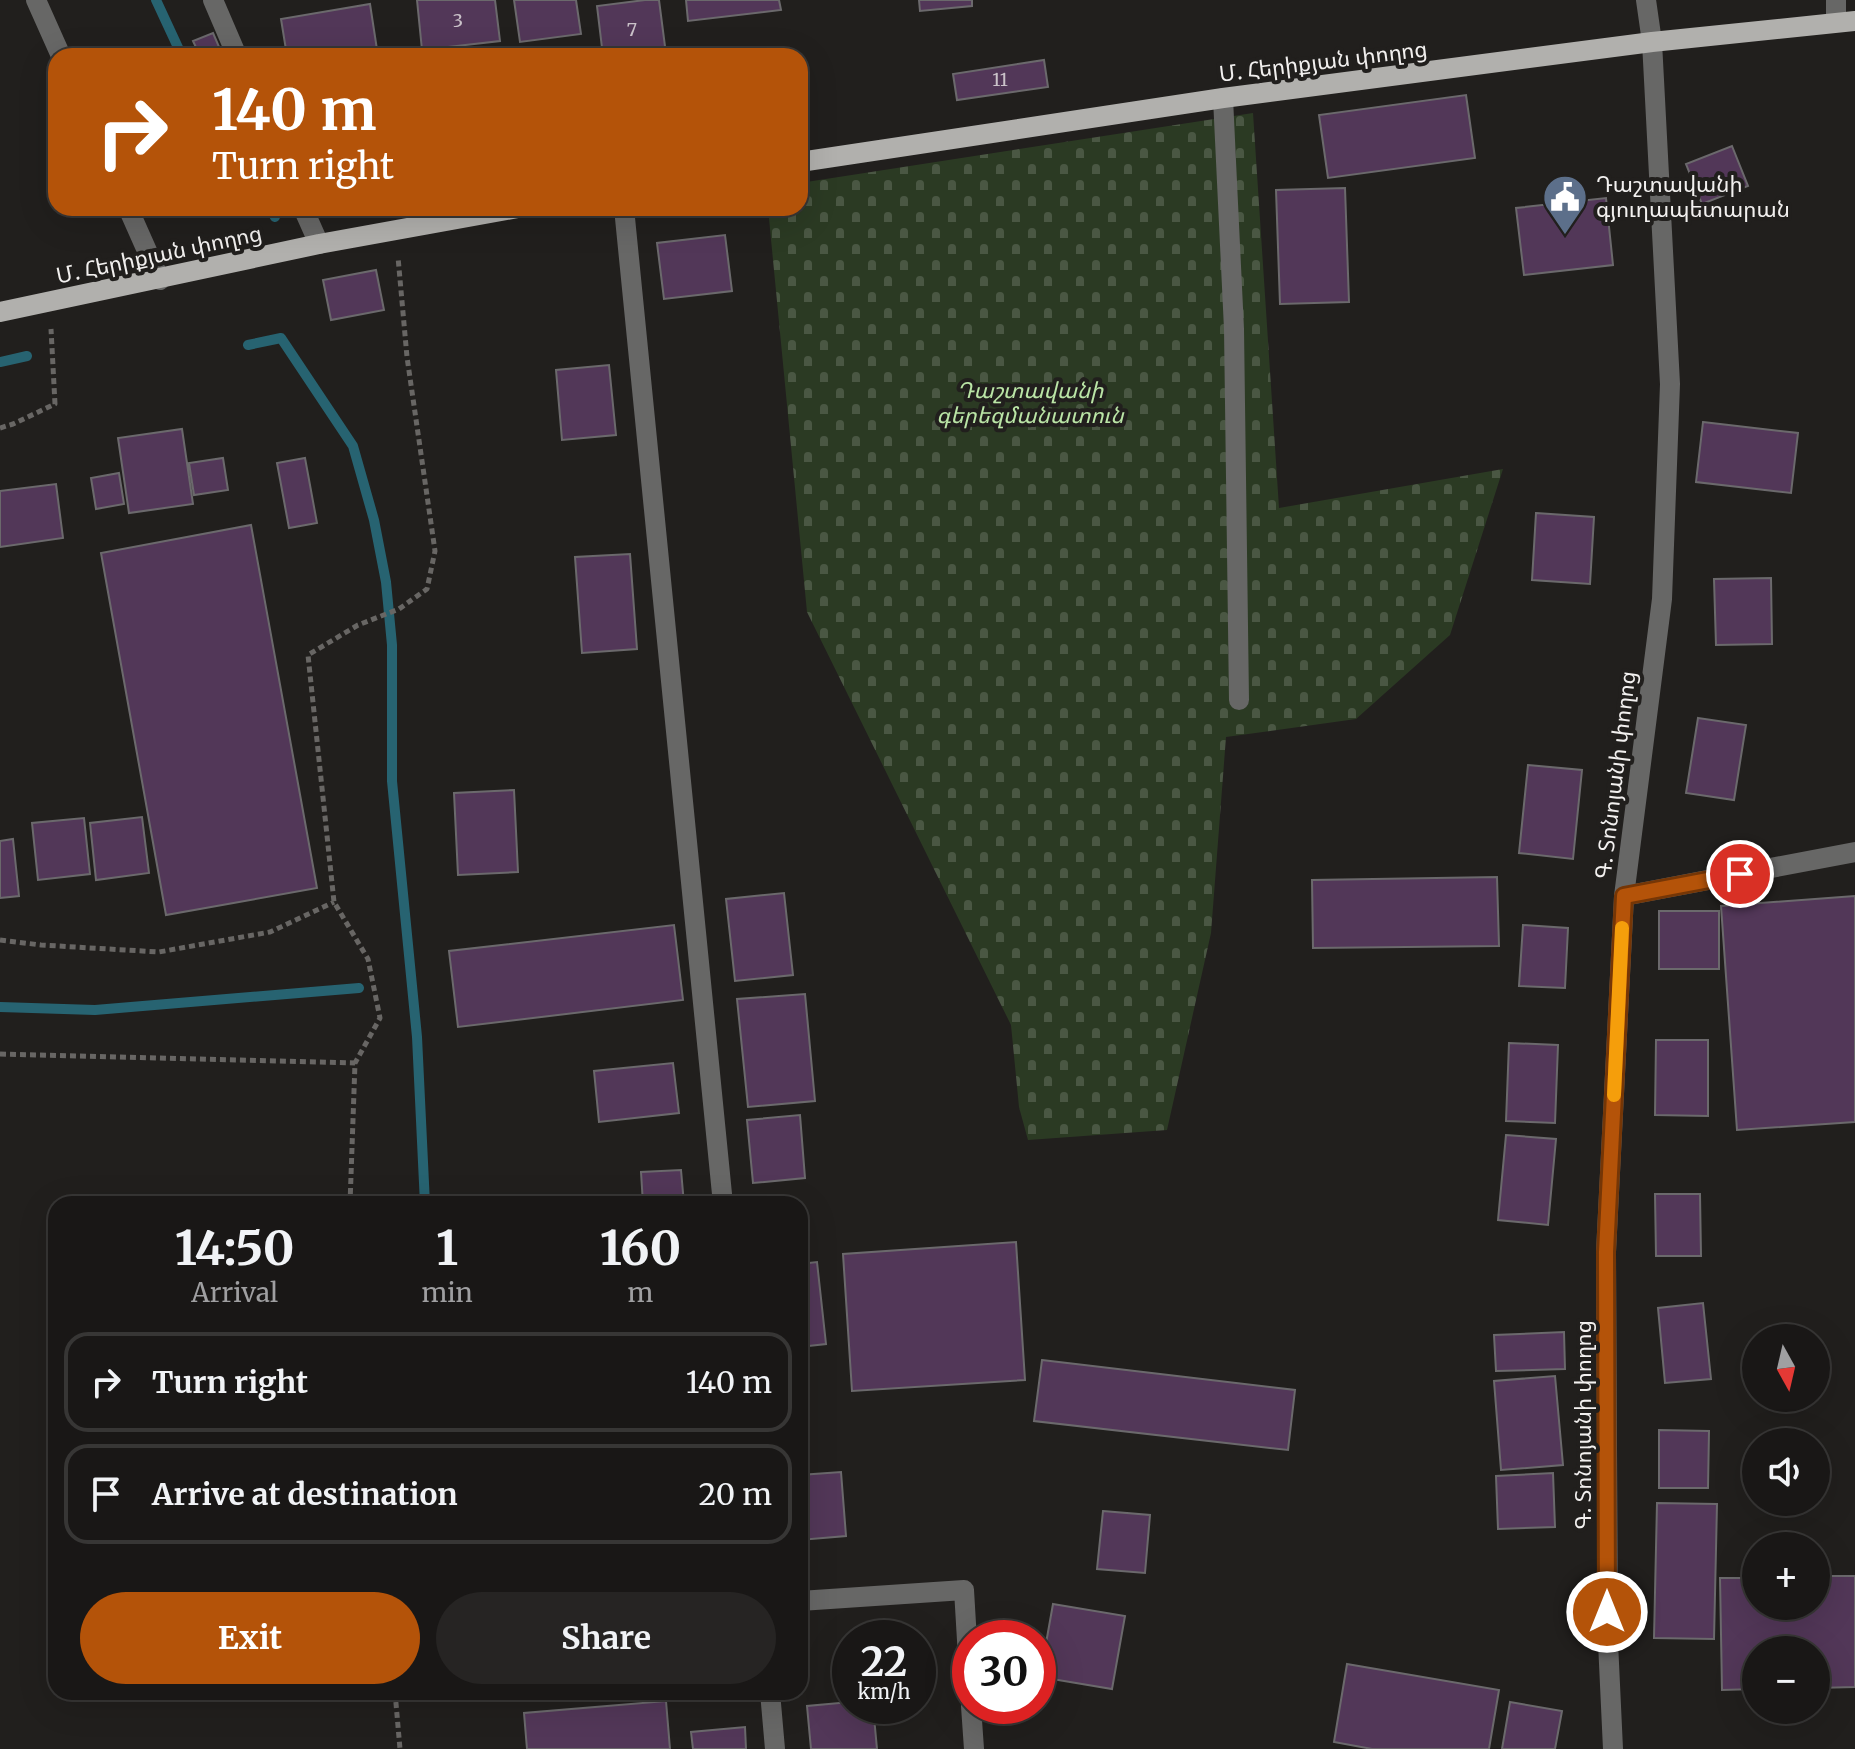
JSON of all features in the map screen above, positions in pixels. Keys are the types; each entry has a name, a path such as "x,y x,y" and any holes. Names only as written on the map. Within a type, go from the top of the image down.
{"main road":[{"name":"Մ. Հերիքյան փողոց","path":"808,161 1223,98 1652,42 1846,22"},
{"name":"Մ. Հերիքյան փողոց","path":"0,312 319,244 474,216"}],"street":[{"path":"36,0 57,48"},
{"path":"213,0 234,48"},
{"name":"Գ. Տոնոյանի փողոց","path":"1613,1749 1608,1642 1606,1252 1624,896 1662,599 1670,384 1652,42 1646,0"},
{"path":"1836,0 1846,22"},
{"path":"1223,98 1234,329 1239,700"},
{"path":"132,216 160,280"},
{"path":"307,216 319,244"},
{"path":"625,216 722,1196"},
{"path":"1624,896 1855,852"},
{"path":"808,1600 964,1590 966,1620"},
{"path":"771,1700 775,1749"},
{"path":"972,1724 974,1749"}],"path":[{"path":"350,1196 355,1063 380,1018 368,959 334,902 308,655 358,625 399,609 427,589 435,551 407,357 396,230"},
{"path":"0,428 55,404 50,301"},
{"path":"0,940 159,952 270,932 334,902"},
{"path":"0,1054 355,1063"},
{"path":"396,1700 400,1749"}],"green space":[{"name":"Դաշտավանի գերեզմանատուն","path":"1253,113 1279,508 1503,469 1450,635 1356,719 1226,737 1211,933 1167,1130 1028,1140 1019,1107 1011,1025 807,612 769,216 808,216 808,182"}],"building":[{"path":"417,0 495,0 500,41 422,48"},
{"path":"514,0 576,0 581,34 520,42"},
{"path":"659,0 665,48 602,48 597,6"},
{"path":"686,0 779,0 781,10 688,21"},
{"path":"919,0 972,0 972,6 920,11"},
{"path":"370,4 377,48 286,48 281,19"},
{"path":"213,33 220,48 196,48 193,41"},
{"path":"1044,60 1048,87 957,100 953,74"},
{"path":"1466,95 1475,158 1328,178 1319,115"},
{"path":"1732,146 1748,186 1702,204 1686,164"},
{"path":"1345,188 1349,302 1280,304 1276,190"},
{"path":"1606,198 1613,265 1524,275 1516,208"},
{"path":"725,235 732,291 664,299 657,243"},
{"path":"376,270 384,310 331,320 323,280"},
{"path":"609,365 616,435 562,440 556,370"},
{"path":"1703,422 1798,433 1791,493 1696,482"},
{"path":"182,429 193,504 129,513 118,438"},
{"path":"223,458 228,490 194,495 189,463"},
{"path":"305,458 317,523 289,528 277,463"},
{"path":"119,473 124,504 96,509 91,478"},
{"path":"56,484 63,538 0,547 0,491"},
{"path":"1536,513 1594,517 1590,584 1532,580"},
{"path":"251,525 317,888 166,915 101,553"},
{"path":"630,554 637,649 582,653 575,557"},
{"path":"1771,578 1772,644 1716,645 1714,579"},
{"path":"1698,718 1746,725 1734,800 1686,793"},
{"path":"1528,765 1582,770 1573,859 1519,853"},
{"path":"514,790 518,872 458,875 454,793"},
{"path":"142,817 149,873 96,880 90,823"},
{"path":"84,818 90,874 38,880 32,823"},
{"path":"13,839 19,896 0,898 0,841"},
{"path":"1497,877 1499,946 1313,948 1312,880"},
{"path":"784,893 793,975 735,981 726,899"},
{"path":"1855,896 1855,1122 1737,1130 1721,906"},
{"path":"1659,911 1719,911 1719,969 1659,969"},
{"path":"674,925 683,1000 458,1027 449,951"},
{"path":"1523,925 1568,928 1565,988 1519,986"},
{"path":"805,994 815,1101 748,1107 737,999"},
{"path":"1656,1040 1708,1040 1708,1116 1655,1115"},
{"path":"1509,1043 1558,1045 1555,1123 1506,1121"},
{"path":"673,1063 679,1113 599,1122 594,1071"},
{"path":"800,1115 805,1178 753,1183 747,1120"},
{"path":"1506,1135 1556,1139 1548,1225 1498,1220"},
{"path":"681,1170 683,1196 642,1196 641,1172"},
{"path":"1655,1194 1700,1194 1701,1256 1656,1256"},
{"path":"1016,1242 1025,1380 852,1391 843,1254"},
{"path":"817,1262 826,1344 808,1346 808,1263"},
{"path":"1703,1303 1711,1379 1665,1383 1658,1308"},
{"path":"1564,1332 1565,1369 1496,1371 1494,1335"},
{"path":"1042,1360 1295,1390 1288,1450 1034,1421"},
{"path":"1555,1376 1563,1465 1501,1470 1494,1381"},
{"path":"1659,1430 1709,1431 1708,1488 1659,1488"},
{"path":"841,1472 846,1536 808,1539 808,1474"},
{"path":"1553,1473 1555,1527 1498,1529 1496,1476"},
{"path":"1657,1503 1717,1504 1714,1639 1654,1638"},
{"path":"1103,1511 1150,1515 1145,1573 1097,1569"},
{"path":"1830,1576 1855,1576 1855,1687 1830,1688 1830,1636 1742,1636 1742,1689 1722,1690 1720,1578 1742,1578 1742,1620 1830,1620"},
{"path":"1053,1604 1125,1616 1112,1689 1056,1680 1056,1620 1050,1620"},
{"path":"1347,1664 1499,1690 1489,1749 1372,1749 1334,1742"},
{"path":"666,1701 670,1749 527,1749 524,1713"},
{"path":"1510,1702 1562,1711 1555,1749 1502,1749"},
{"path":"832,1704 832,1724 875,1724 877,1749 811,1749 807,1706"},
{"path":"745,1727 746,1749 693,1749 691,1732"}],"waterway":[{"path":"156,0 178,48"},
{"path":"248,345 281,338 353,446 374,520 386,582 392,645 392,781 417,1037 425,1196"},
{"path":"0,362 27,356"},
{"path":"0,1007 95,1010 359,988"}],"slow traffic":[{"path":"1614,1095 1622,928"}],"place":[{"name":"Դաշտավանի գյուղապետարան","path":"1565,236"}],"route":[{"path":"1607,1612 1606,1252 1624,896 1740,874"}]}
